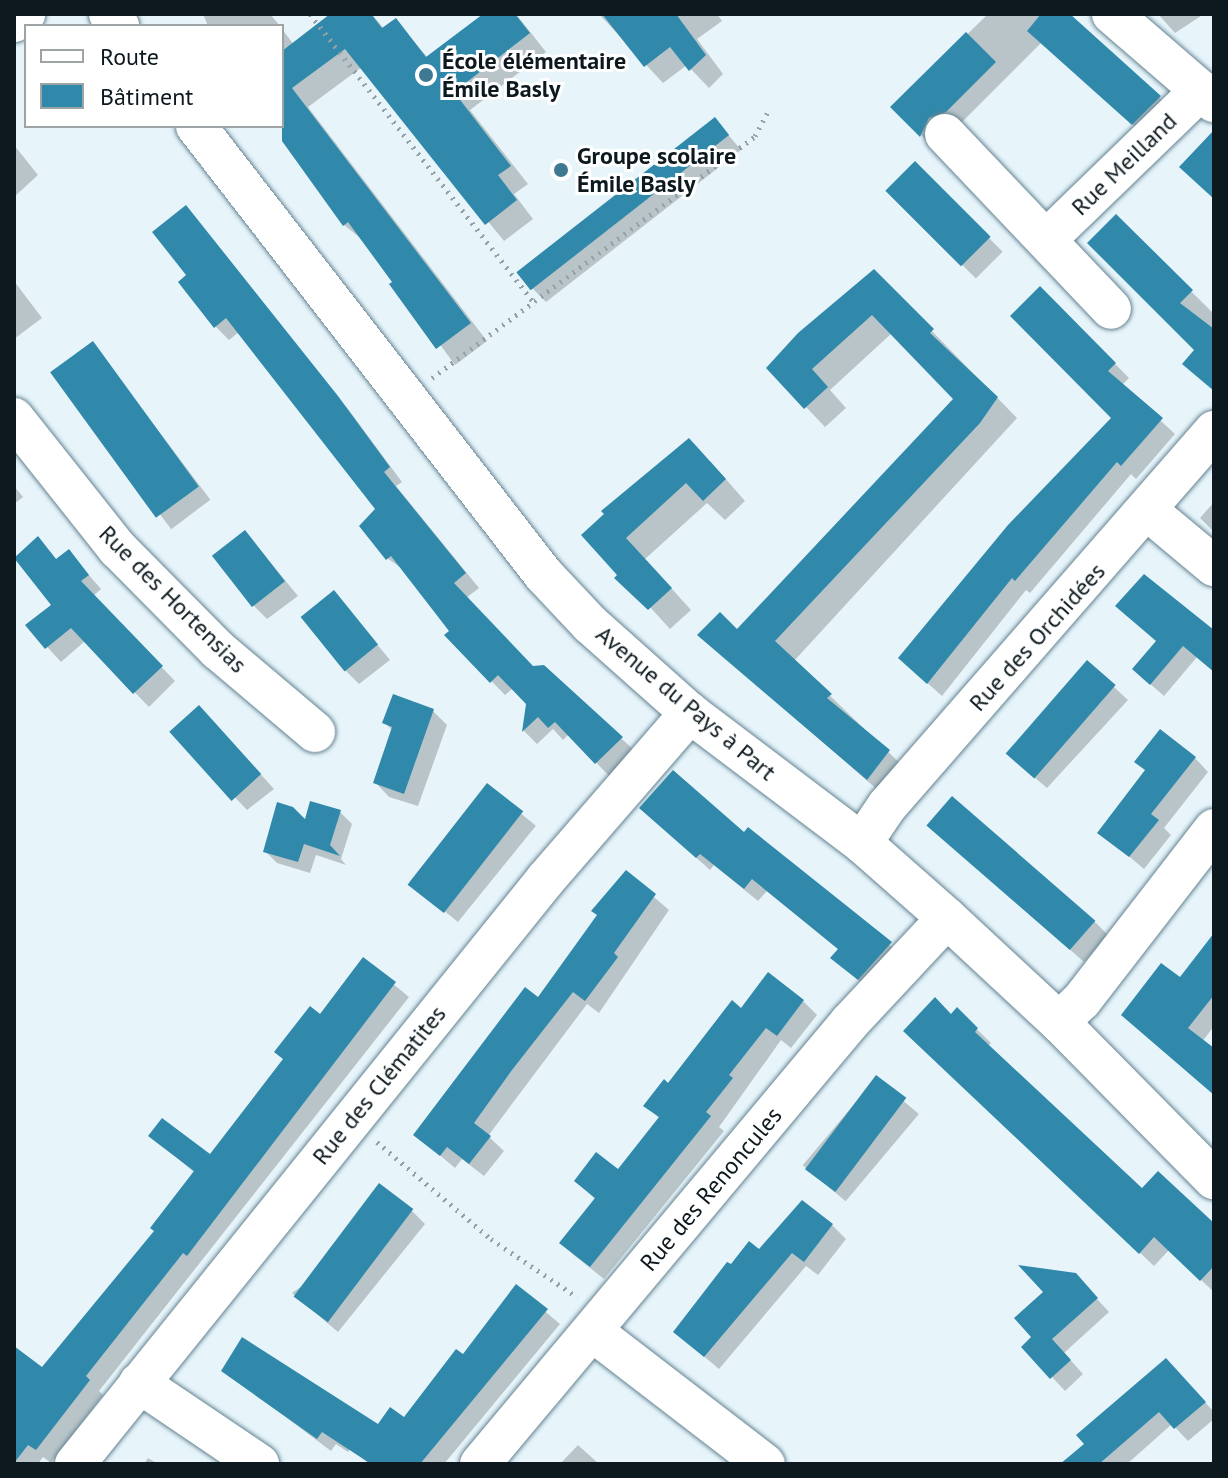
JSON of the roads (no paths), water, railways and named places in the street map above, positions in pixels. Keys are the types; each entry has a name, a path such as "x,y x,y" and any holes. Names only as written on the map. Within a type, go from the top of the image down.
{"street":[{"path":"14,22 25,14"},
{"path":"1112,14 1207,96"},
{"name":"Rue Meilland","path":"1047,239 1207,96"},
{"name":"Avenue du Pays à Part","path":"198,128 543,574 590,624 690,713 862,843 947,918 1059,1022 1214,1179"},
{"path":"945,134 1111,309"},
{"name":"Rue des Hortensias","path":"14,418 118,549 218,650 315,732"},
{"name":"Rue des Orchidées","path":"862,843 887,806 1148,511 1214,431"},
{"path":"1148,511 1214,566"},
{"name":"Rue des Clématites","path":"75,1464 546,879 690,713"},
{"path":"1059,1022 1082,1000 1214,829"},
{"name":"Rue des Renoncules","path":"480,1464 850,1022 947,918"},
{"path":"598,1323 765,1464"},
{"path":"139,1383 259,1464"}],"place":[{"name":"École élémentaire Émile Basly","path":"426,75"},
{"name":"Groupe scolaire Émile Basly","path":"561,170"}]}
